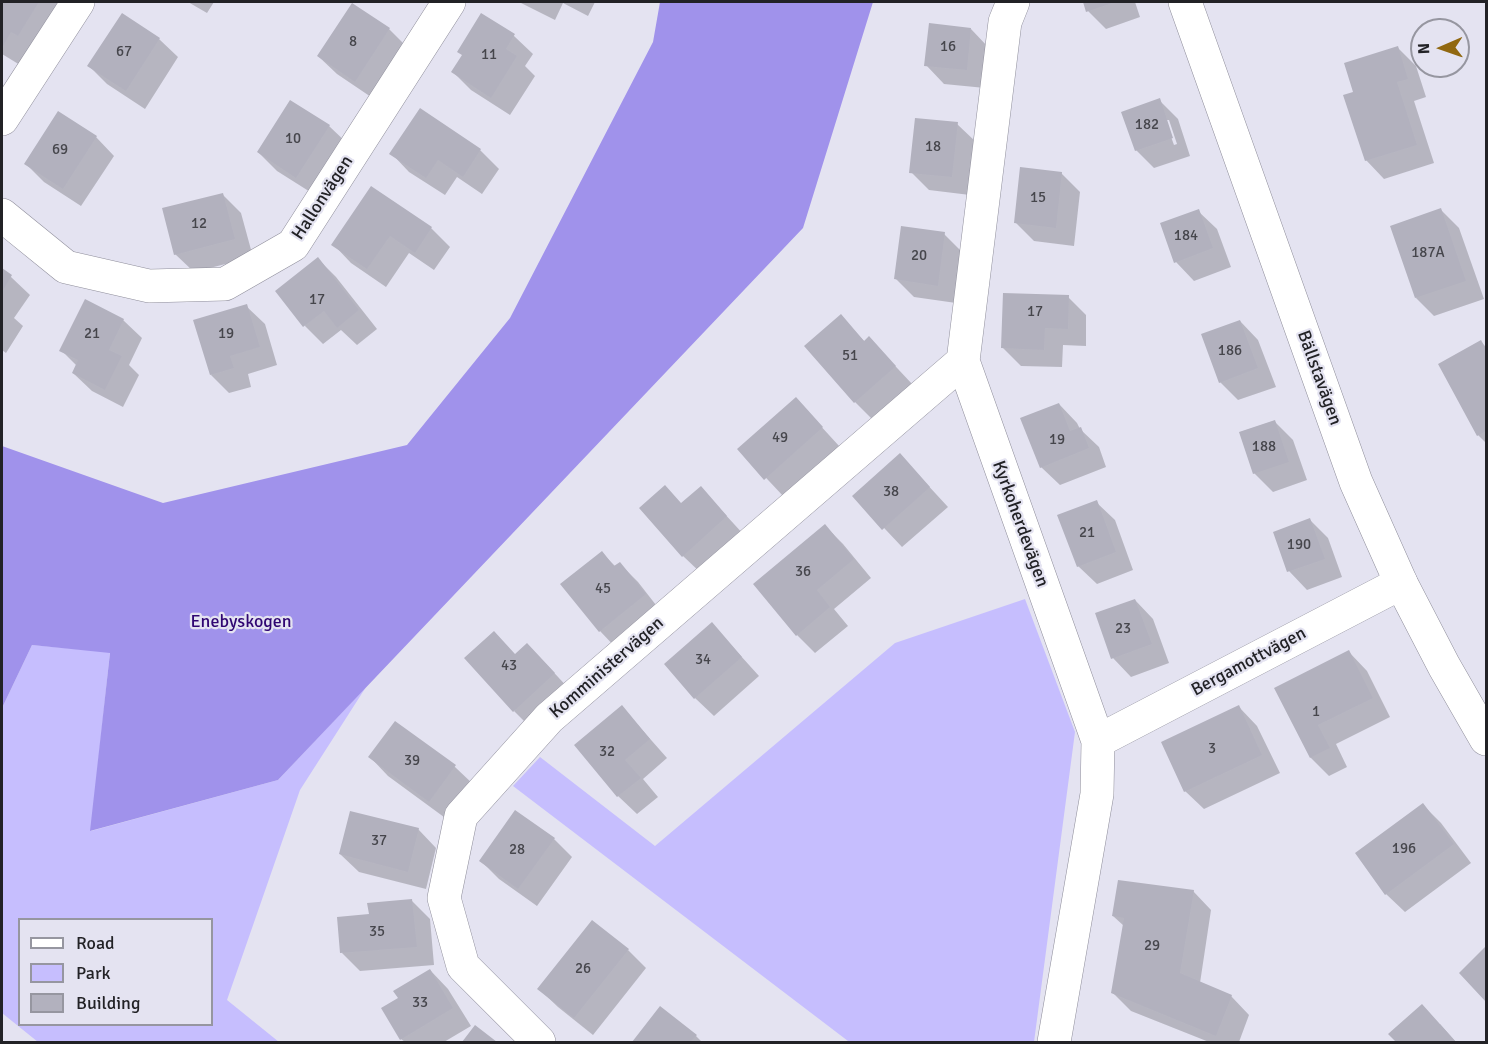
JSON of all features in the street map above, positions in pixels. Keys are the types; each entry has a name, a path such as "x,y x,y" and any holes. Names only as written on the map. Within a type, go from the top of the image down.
{"street":[{"path":"2,119 78,2"},
{"name":"Hallonvägen","path":"2,215 66,267 149,286 225,284 293,245 449,2"},
{"name":"Kyrkoherdevägen","path":"1013,2 1005,22 963,361 1098,741 1097,794 1053,1042"},
{"name":"Bällstavägen","path":"1185,2 1356,482 1401,583 1444,666 1486,739"},
{"name":"Komministervägen","path":"539,1042 463,966 444,898 461,816 549,718 963,361"},
{"name":"Bergamottvägen","path":"1098,741 1401,583"}],"green space":[{"name":"Enebyskogen","path":"660,2 873,2 803,228 278,780 90,831 110,653 32,645 2,708 2,446 163,503 407,445 510,318 653,42"},
{"path":"1025,599 1075,732 1034,1042 848,1041 513,786 540,757 655,846 895,643"},
{"path":"32,645 110,652 91,831 278,780 366,687 300,790 227,1000 279,1042 38,1042 18,1026 213,1026 213,918 18,918 18,1026 2,1013 2,708"}],"building":[{"path":"2,2 39,2 18,36 11,32 2,48"},
{"path":"1083,2 1115,2 1086,12"},
{"path":"352,3 390,28 355,82 317,56"},
{"path":"122,13 160,38 126,91 87,66"},
{"path":"481,13 515,34 506,49 517,56 491,98 451,72 462,55 457,52"},
{"path":"929,23 971,28 967,70 924,66"},
{"path":"1398,46 1408,79 1397,82 1417,145 1365,161 1343,95 1353,92 1344,63"},
{"path":"1160,98 1173,138 1135,151 1121,112"},
{"path":"290,100 330,125 296,178 257,152"},
{"path":"420,108 481,149 463,177 438,160 426,178 389,154"},
{"path":"58,111 97,136 63,189 24,164"},
{"path":"915,118 958,122 952,177 909,173"},
{"path":"1020,167 1062,172 1056,228 1014,223"},
{"path":"371,186 432,227 415,253 390,236 367,269 331,245"},
{"path":"223,193 235,239 174,255 162,208"},
{"path":"1441,208 1466,281 1415,298 1390,226"},
{"path":"1199,209 1213,248 1174,263 1160,223"},
{"path":"901,226 945,232 938,286 894,279"},
{"path":"318,257 359,310 337,328 324,311 303,327 275,291"},
{"path":"2,268 12,275 2,292"},
{"path":"1003,293 1069,295 1068,329 1045,328 1044,350 1001,348"},
{"path":"85,299 124,319 109,350 122,356 105,390 72,373 78,360 59,351"},
{"path":"247,304 260,347 230,356 234,368 210,375 193,320"},
{"path":"841,314 864,341 869,336 896,366 854,403 804,346"},
{"path":"1240,320 1258,368 1219,383 1201,334"},
{"path":"1481,340 1486,349 1486,431 1477,436 1438,364"},
{"path":"796,397 823,427 764,480 737,449"},
{"path":"1059,403 1070,431 1081,427 1089,448 1040,468 1020,418"},
{"path":"1275,420 1289,462 1253,474 1239,432"},
{"path":"900,453 930,487 882,530 852,496"},
{"path":"665,485 681,503 701,486 727,516 682,557 639,508"},
{"path":"1097,500 1116,552 1077,567 1057,515"},
{"path":"1310,518 1325,559 1287,572 1273,532"},
{"path":"825,524 854,559 817,590 830,607 796,636 753,584"},
{"path":"602,551 614,566 620,562 646,594 599,632 560,584"},
{"path":"1135,599 1152,644 1111,659 1095,613"},
{"path":"712,622 742,657 694,699 664,664"},
{"path":"494,631 515,654 527,643 555,673 513,712 464,658"},
{"path":"1349,650 1373,698 1318,725 1330,748 1310,758 1274,688"},
{"path":"622,705 650,739 625,760 641,778 617,797 574,745"},
{"path":"1239,705 1262,755 1184,792 1161,742"},
{"path":"395,721 456,765 429,802 368,757"},
{"path":"1423,803 1454,844 1385,895 1355,853"},
{"path":"515,810 555,838 518,889 479,861"},
{"path":"350,811 419,828 408,872 339,854"},
{"path":"1118,880 1194,890 1180,973 1232,995 1216,1036 1111,993 1124,918 1112,916"},
{"path":"412,899 417,947 340,953 337,917 369,914 367,903"},
{"path":"592,920 629,949 574,1018 537,989"},
{"path":"1486,946 1486,1002 1459,973"},
{"path":"430,969 453,1008 400,1040 381,1008 398,998 393,991"},
{"path":"1422,1004 1456,1042 1396,1042 1388,1034"},
{"path":"660,1006 697,1035 690,1042 632,1042"},
{"path":"475,1025 497,1042 462,1042"}]}
